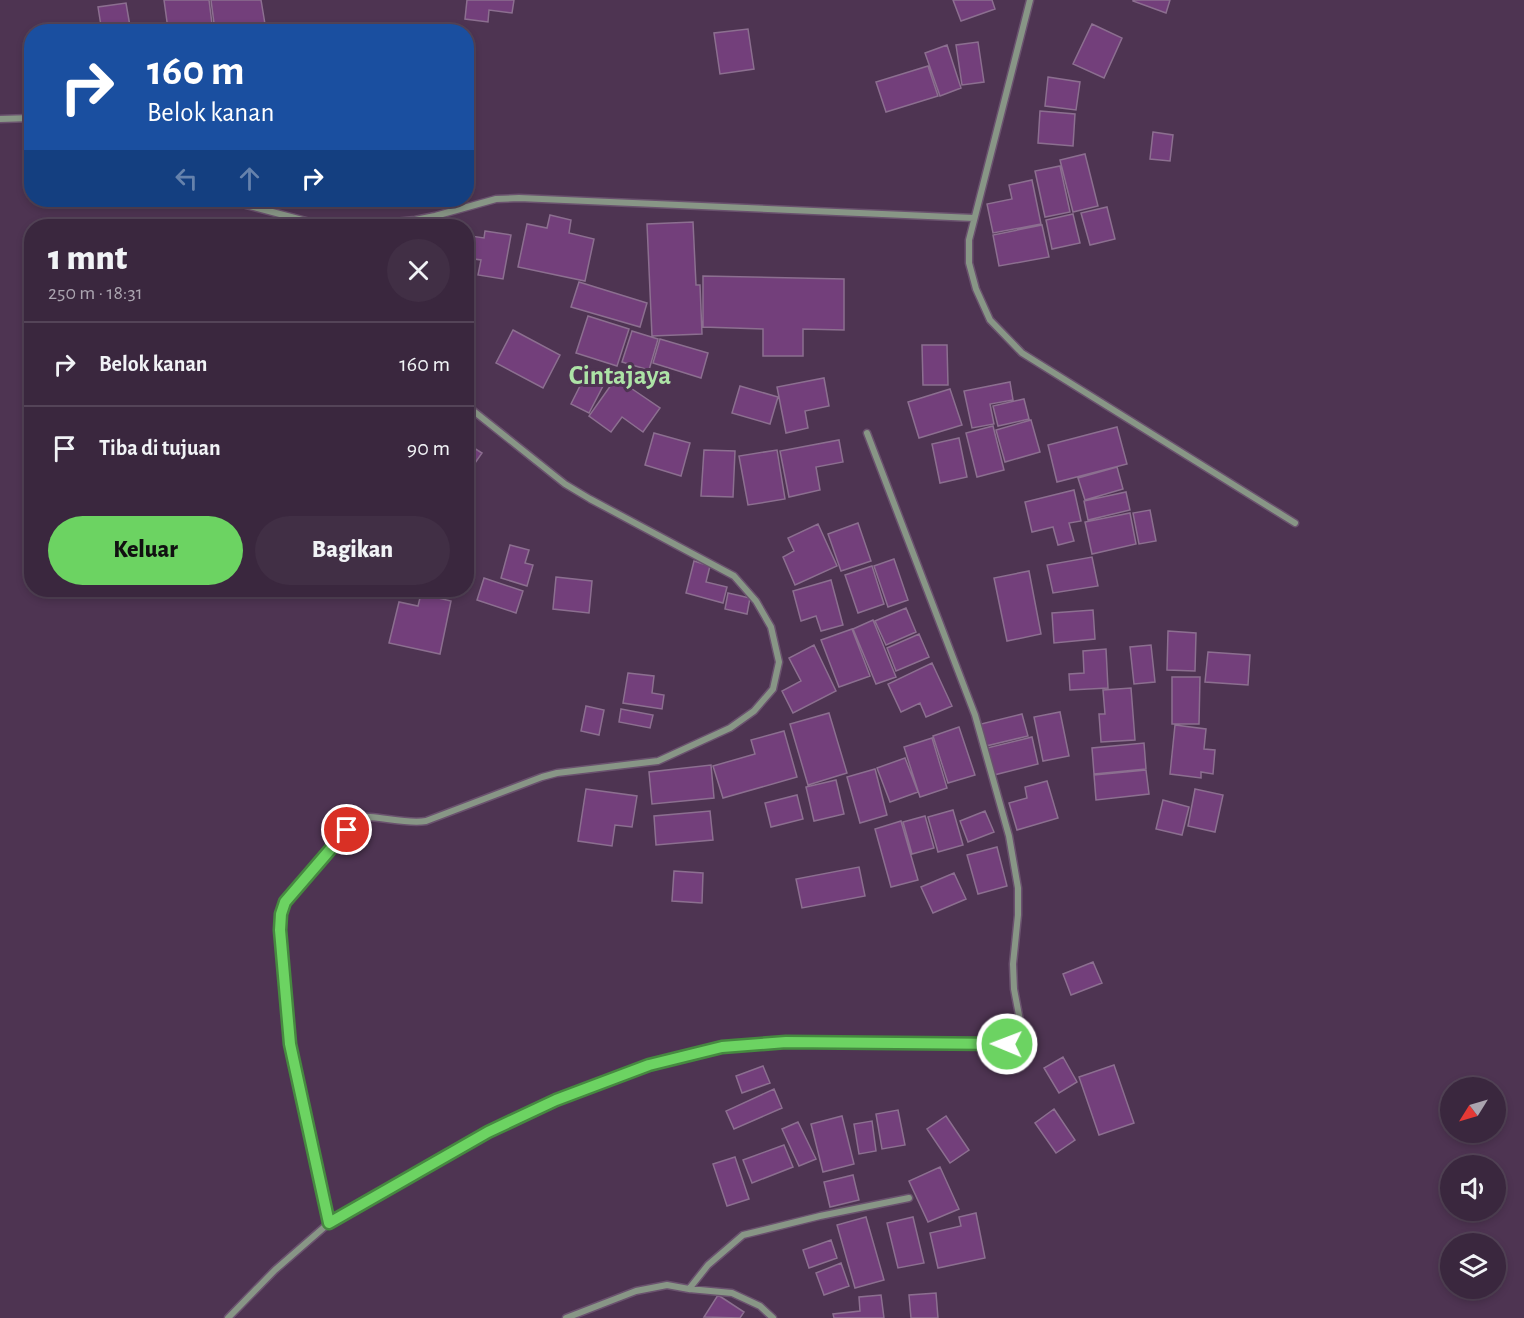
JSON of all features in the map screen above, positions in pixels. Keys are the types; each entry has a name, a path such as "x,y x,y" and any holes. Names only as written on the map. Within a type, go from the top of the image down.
{"street":[{"path":"1030,0 969,240 969,263 976,289 990,320 1022,353 1295,523"},
{"path":"0,119 24,118"},
{"path":"474,205 496,199 519,198 975,218"},
{"path":"253,207 299,219"},
{"path":"420,219 467,207"},
{"path":"329,1223 290,1044 281,914 291,894 347,830 353,818 362,816 415,823 426,821 557,773 658,761 730,728 754,711 773,688 779,662 771,627 756,601 734,576 565,484 474,411"},
{"path":"228,1318 276,1270 329,1223 488,1132 556,1100 649,1065 722,1047 786,1042 1007,1044 1020,1037 1022,1031 1012,964 1018,915 1018,888 1009,836 975,715 867,433"},
{"path":"689,1289 708,1265 743,1235 909,1198"},
{"path":"566,1318 636,1291 667,1285 732,1293 760,1306 773,1318"}],"building":[{"path":"164,0 209,0 212,24 167,24"},
{"path":"211,0 261,0 265,24 214,24"},
{"path":"467,0 514,0 512,13 489,10 488,22 465,19"},
{"path":"953,0 992,0 995,9 961,21"},
{"path":"1133,0 1170,0 1166,13"},
{"path":"126,3 130,24 101,24 98,7"},
{"path":"1092,24 1122,38 1104,78 1073,64"},
{"path":"748,29 754,69 720,74 714,33"},
{"path":"978,42 984,82 962,85 956,45"},
{"path":"947,45 961,88 940,96 925,53"},
{"path":"928,66 938,96 886,112 876,82"},
{"path":"1048,77 1080,82 1076,110 1045,106"},
{"path":"1040,111 1075,114 1073,146 1038,143"},
{"path":"1153,132 1173,135 1170,161 1150,159"},
{"path":"1085,154 1098,206 1073,212 1060,160"},
{"path":"1060,166 1070,212 1045,217 1035,171"},
{"path":"1032,180 1041,224 993,233 987,204 1012,199 1009,185"},
{"path":"1107,207 1115,239 1090,245 1081,213"},
{"path":"1073,214 1080,243 1052,249 1046,220"},
{"path":"550,215 571,220 569,233 594,239 585,281 518,267 527,224 547,228"},
{"path":"693,222 696,285 700,285 702,334 652,336 647,224"},
{"path":"1042,225 1049,257 999,266 993,235"},
{"path":"485,231 511,235 503,279 478,275 481,260 474,259 474,236 484,238"},
{"path":"703,276 844,279 844,330 803,329 803,356 763,356 763,329 703,327"},
{"path":"579,282 647,303 640,327 571,307"},
{"path":"588,316 629,329 617,366 576,353"},
{"path":"513,330 560,355 543,388 496,363"},
{"path":"632,331 658,339 649,370 622,362"},
{"path":"660,339 708,353 701,378 653,363"},
{"path":"922,345 947,345 948,385 923,385"},
{"path":"586,374 604,384 589,413 571,404"},
{"path":"616,378 660,408 643,432 622,417 611,432 589,416"},
{"path":"824,378 829,406 805,411 808,428 786,433 777,387"},
{"path":"1010,382 1013,400 990,404 994,424 972,428 964,391"},
{"path":"740,386 778,397 770,424 732,413"},
{"path":"950,389 962,425 919,438 908,402"},
{"path":"1024,399 1029,419 998,426 993,406"},
{"path":"1031,420 1040,452 1005,462 996,430"},
{"path":"993,426 1004,470 977,477 966,433"},
{"path":"1117,427 1127,464 1057,482 1048,445"},
{"path":"654,433 690,443 681,476 645,465"},
{"path":"959,438 967,477 940,483 932,444"},
{"path":"839,440 843,462 816,467 820,490 789,497 780,451"},
{"path":"474,448 482,453 474,464"},
{"path":"704,450 735,451 733,497 701,496"},
{"path":"777,450 785,499 748,505 739,456"},
{"path":"1117,467 1123,489 1085,500 1078,478"},
{"path":"1074,490 1081,521 1069,523 1074,541 1058,545 1053,527 1032,532 1025,502"},
{"path":"1126,492 1130,510 1088,520 1084,501"},
{"path":"1150,510 1156,541 1139,544 1133,513"},
{"path":"1130,513 1136,544 1092,554 1085,522"},
{"path":"858,523 871,561 841,571 828,534"},
{"path":"818,524 837,566 795,585 783,557 794,551 788,538"},
{"path":"510,545 529,550 525,563 533,565 527,586 501,578"},
{"path":"1092,557 1098,586 1053,593 1047,565"},
{"path":"894,559 908,600 888,607 874,566"},
{"path":"694,561 710,566 706,582 727,587 723,603 686,593"},
{"path":"872,566 884,604 858,613 845,575"},
{"path":"1029,571 1041,634 1007,641 994,578"},
{"path":"556,577 592,581 589,613 553,609"},
{"path":"484,578 523,591 516,613 477,600"},
{"path":"831,580 843,625 821,631 816,616 801,621 793,591"},
{"path":"728,593 750,598 747,614 725,609"},
{"path":"420,597 451,601 440,654 389,643 399,602 418,606"},
{"path":"906,608 916,632 886,645 875,621"},
{"path":"1093,610 1095,639 1054,643 1052,613"},
{"path":"873,620 896,677 876,684 853,629"},
{"path":"852,629 870,676 839,687 821,640"},
{"path":"1168,631 1196,633 1195,671 1167,670"},
{"path":"919,634 929,657 896,671 887,648"},
{"path":"814,645 836,691 793,713 782,691 801,681 789,658"},
{"path":"1151,645 1155,682 1134,684 1130,647"},
{"path":"1106,649 1108,688 1070,690 1069,674 1084,673 1083,651"},
{"path":"1208,652 1250,655 1248,685 1205,682"},
{"path":"932,663 952,706 926,717 920,703 901,712 888,684"},
{"path":"628,673 654,676 652,693 664,695 662,709 623,703"},
{"path":"1172,677 1200,677 1199,724 1172,724"},
{"path":"1131,688 1135,740 1101,742 1099,714 1105,714 1103,690"},
{"path":"586,706 604,710 599,735 581,731"},
{"path":"621,709 653,715 650,728 619,722"},
{"path":"1060,712 1069,756 1043,761 1034,717"},
{"path":"829,713 847,773 808,785 790,724"},
{"path":"1022,714 1028,736 986,746 981,724"},
{"path":"1175,725 1206,729 1204,749 1215,750 1213,774 1201,772 1201,778 1170,774"},
{"path":"959,727 975,775 948,783 933,736"},
{"path":"784,731 797,777 723,798 713,766 755,754 751,740"},
{"path":"1032,737 1038,764 994,775 987,748"},
{"path":"932,738 947,788 920,797 904,747"},
{"path":"1144,743 1146,769 1094,774 1092,748"},
{"path":"905,758 918,792 890,802 877,768"},
{"path":"711,765 714,798 652,804 649,772"},
{"path":"875,769 887,815 860,823 847,777"},
{"path":"1146,770 1149,794 1096,800 1094,775"},
{"path":"836,780 844,814 814,821 806,787"},
{"path":"1047,781 1058,818 1017,830 1009,803 1027,798 1025,787"},
{"path":"586,789 637,796 632,827 615,825 612,846 578,841"},
{"path":"1195,789 1223,795 1215,832 1188,826"},
{"path":"797,795 803,819 771,827 765,803"},
{"path":"1163,800 1189,807 1182,835 1156,829"},
{"path":"953,810 963,845 938,852 928,817"},
{"path":"710,811 713,840 656,845 654,816"},
{"path":"985,811 994,832 968,842 960,821"},
{"path":"925,816 934,848 912,854 903,822"},
{"path":"901,821 918,880 891,887 875,829"},
{"path":"997,847 1007,886 978,894 967,855"},
{"path":"859,867 865,896 802,908 796,879"},
{"path":"674,871 703,873 702,903 672,901"},
{"path":"954,873 966,899 933,913 921,887"},
{"path":"1093,962 1102,983 1071,995 1063,974"},
{"path":"1063,1057 1077,1082 1059,1093 1044,1068"},
{"path":"1114,1065 1134,1123 1099,1135 1079,1077"},
{"path":"763,1066 770,1083 742,1093 736,1076"},
{"path":"774,1089 782,1108 734,1129 726,1111"},
{"path":"1054,1109 1075,1140 1056,1153 1035,1123"},
{"path":"898,1110 905,1145 882,1149 876,1114"},
{"path":"842,1116 854,1164 823,1172 811,1124"},
{"path":"946,1116 969,1150 950,1163 927,1129"},
{"path":"872,1121 876,1151 859,1154 854,1124"},
{"path":"798,1122 816,1159 799,1166 782,1129"},
{"path":"784,1145 793,1167 752,1183 743,1160"},
{"path":"735,1157 749,1199 727,1206 713,1164"},
{"path":"940,1167 959,1209 928,1222 909,1181"},
{"path":"853,1175 859,1200 830,1207 824,1182"},
{"path":"976,1213 985,1258 938,1268 930,1233 961,1226 959,1217"},
{"path":"866,1217 884,1280 855,1288 837,1225"},
{"path":"913,1217 924,1263 898,1268 887,1223"},
{"path":"831,1240 837,1258 809,1268 803,1250"},
{"path":"841,1263 849,1286 824,1295 816,1273"},
{"path":"936,1293 938,1318 911,1318 909,1295"},
{"path":"718,1295 744,1312 740,1318 704,1317"},
{"path":"881,1295 884,1318 834,1318 833,1314 860,1311 859,1297"}],"district":[{"name":"Cintajaya","path":"620,375"}],"route":[{"path":"347,830 285,902 281,914 280,930 290,1044 329,1223 488,1132 556,1100 649,1065 722,1047 786,1042 1007,1044"}]}
